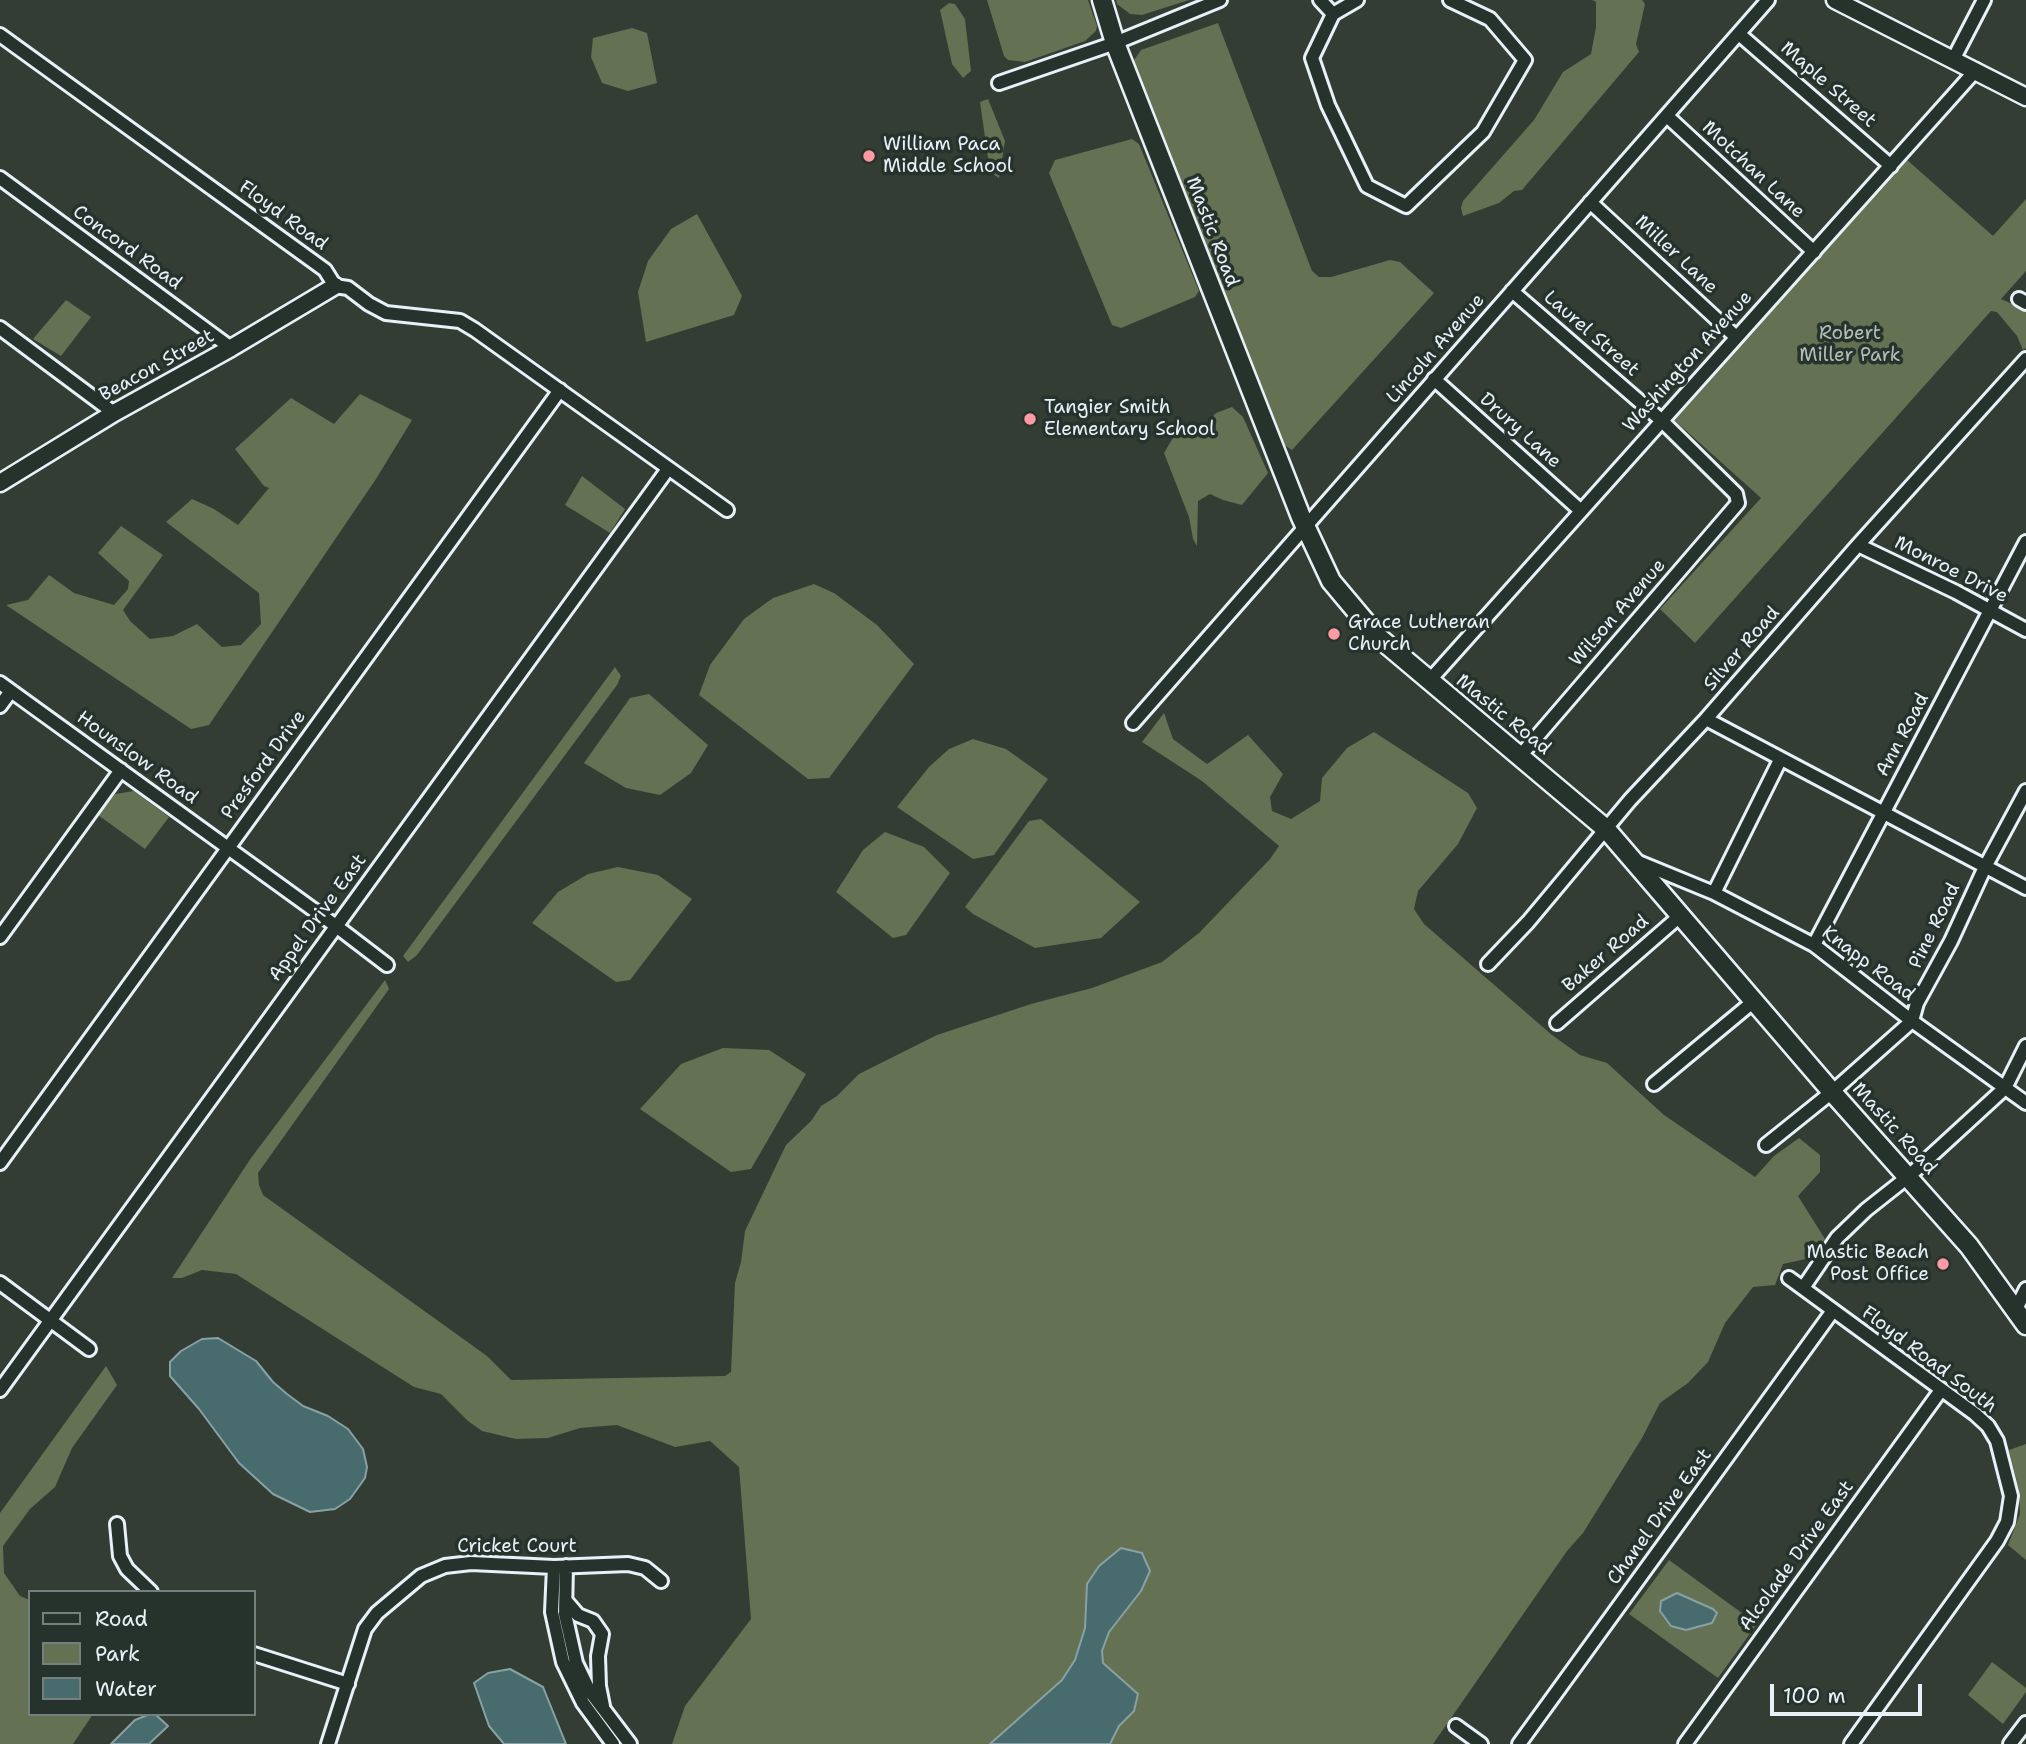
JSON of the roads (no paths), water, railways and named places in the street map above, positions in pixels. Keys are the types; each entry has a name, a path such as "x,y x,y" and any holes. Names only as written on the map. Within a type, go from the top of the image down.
{"main road":[{"name":"Mastic Road","path":"1102,0 1115,43 1305,526 1331,581 1378,637 1606,829 1832,1092 1973,1250 2026,1325"}],"street":[{"path":"999,83 1115,43 1220,0"},
{"path":"1320,0 1333,14"},
{"path":"1357,0 1333,14 1312,58 1328,105 1367,186 1406,206 1483,132 1525,60 1490,19 1450,0"},
{"name":"Lincoln Avenue","path":"1133,723 1768,0"},
{"path":"1835,0 1954,58 2026,97"},
{"path":"1954,58 1984,0"},
{"name":"Maple Street","path":"1739,34 1891,166"},
{"name":"Floyd Road","path":"0,35 325,270 335,286 348,288 386,313 460,321 727,510"},
{"name":"Washington Avenue","path":"1429,681 1976,71"},
{"name":"Motchan Lane","path":"1667,116 1814,252"},
{"name":"Concord Road","path":"0,178 231,348"},
{"name":"Miller Lane","path":"1590,202 1736,337"},
{"name":"Beacon Street","path":"0,484 114,413 335,286"},
{"name":"Laurel Street","path":"1512,291 1661,421 1736,494"},
{"path":"0,328 114,413"},
{"name":"Silver Road","path":"1488,964 1528,922 1630,800 1706,719 2026,359"},
{"name":"Drury Lane","path":"1434,379 1581,511"},
{"name":"Presford Drive","path":"0,1163 560,390"},
{"name":"Appel Drive East","path":"0,1390 668,470"},
{"name":"Wilson Avenue","path":"1521,755 1738,503 1736,494"},
{"name":"Ann Road","path":"1814,945 2026,542"},
{"name":"Monroe Drive","path":"1858,545 2026,630"},
{"path":"0,706 5,687"},
{"name":"Hounslow Road","path":"5,687 387,965"},
{"path":"1706,719 2026,888"},
{"path":"1714,893 1780,760"},
{"path":"0,937 121,771"},
{"name":"Pine Road","path":"1766,1145 1832,1092 1912,1021 1917,1003 2026,791"},
{"name":"Knapp Road","path":"1635,861 1714,893 1814,945 1912,1021 2026,1103"},
{"name":"Baker Road","path":"1557,1023 1681,915"},
{"path":"1654,1084 1754,1001"},
{"path":"1803,1288 1837,1238 2005,1088 2026,1046"},
{"name":"Floyd Road South","path":"1789,1278 1988,1426 1997,1441 2011,1496 2007,1522 1997,1541 1851,1744"},
{"path":"0,1283 89,1349"},
{"path":"2016,1309 2026,1289"},
{"name":"Chanel Drive East","path":"1519,1744 1832,1312"},
{"name":"Alcolade Drive East","path":"1685,1744 1941,1390"},
{"path":"117,1524 120,1556 127,1569 149,1590"},
{"name":"Cricket Court","path":"328,1744 365,1629 377,1613 421,1576 445,1566 471,1563 560,1566 628,1564 645,1568 661,1580"},
{"path":"560,1566 567,1621 563,1662 572,1683 613,1744"},
{"path":"560,1566 552,1612 567,1621 593,1621 602,1634 598,1656 599,1686 604,1709"},
{"path":"567,1621 582,1678 630,1744"},
{"path":"256,1655 348,1684"},
{"path":"2010,1744 2026,1723"},
{"path":"1456,1726 1481,1744"}],"water":[{"path":"218,1338 256,1361 273,1382 303,1406 328,1416 348,1429 363,1449 367,1467 365,1478 350,1499 335,1509 310,1512 273,1494 239,1463 199,1409 170,1376 170,1362 181,1351 202,1339"},
{"path":"1121,1548 1142,1553 1150,1571 1141,1591 1109,1632 1102,1651 1103,1663 1138,1694 1134,1711 1119,1726 1110,1744 990,1744 1062,1680 1075,1660 1085,1628 1087,1584 1099,1566"},
{"path":"1677,1593 1713,1609 1717,1613 1712,1623 1686,1630 1671,1626 1660,1611 1661,1601"},
{"path":"510,1669 543,1687 566,1744 504,1744 489,1726 474,1683 488,1673"},
{"path":"145,1716 157,1716 168,1726 149,1744 111,1744 135,1720"}],"place":[{"name":"William Paca Middle School","path":"869,156"},
{"name":"Tangier Smith Elementary School","path":"1030,419"},
{"name":"Grace Lutheran Church","path":"1334,634"},
{"name":"Mastic Beach Post Office","path":"1943,1264"}],"park label":[{"name":"Robert Miller Park","path":"1850,345"}]}
